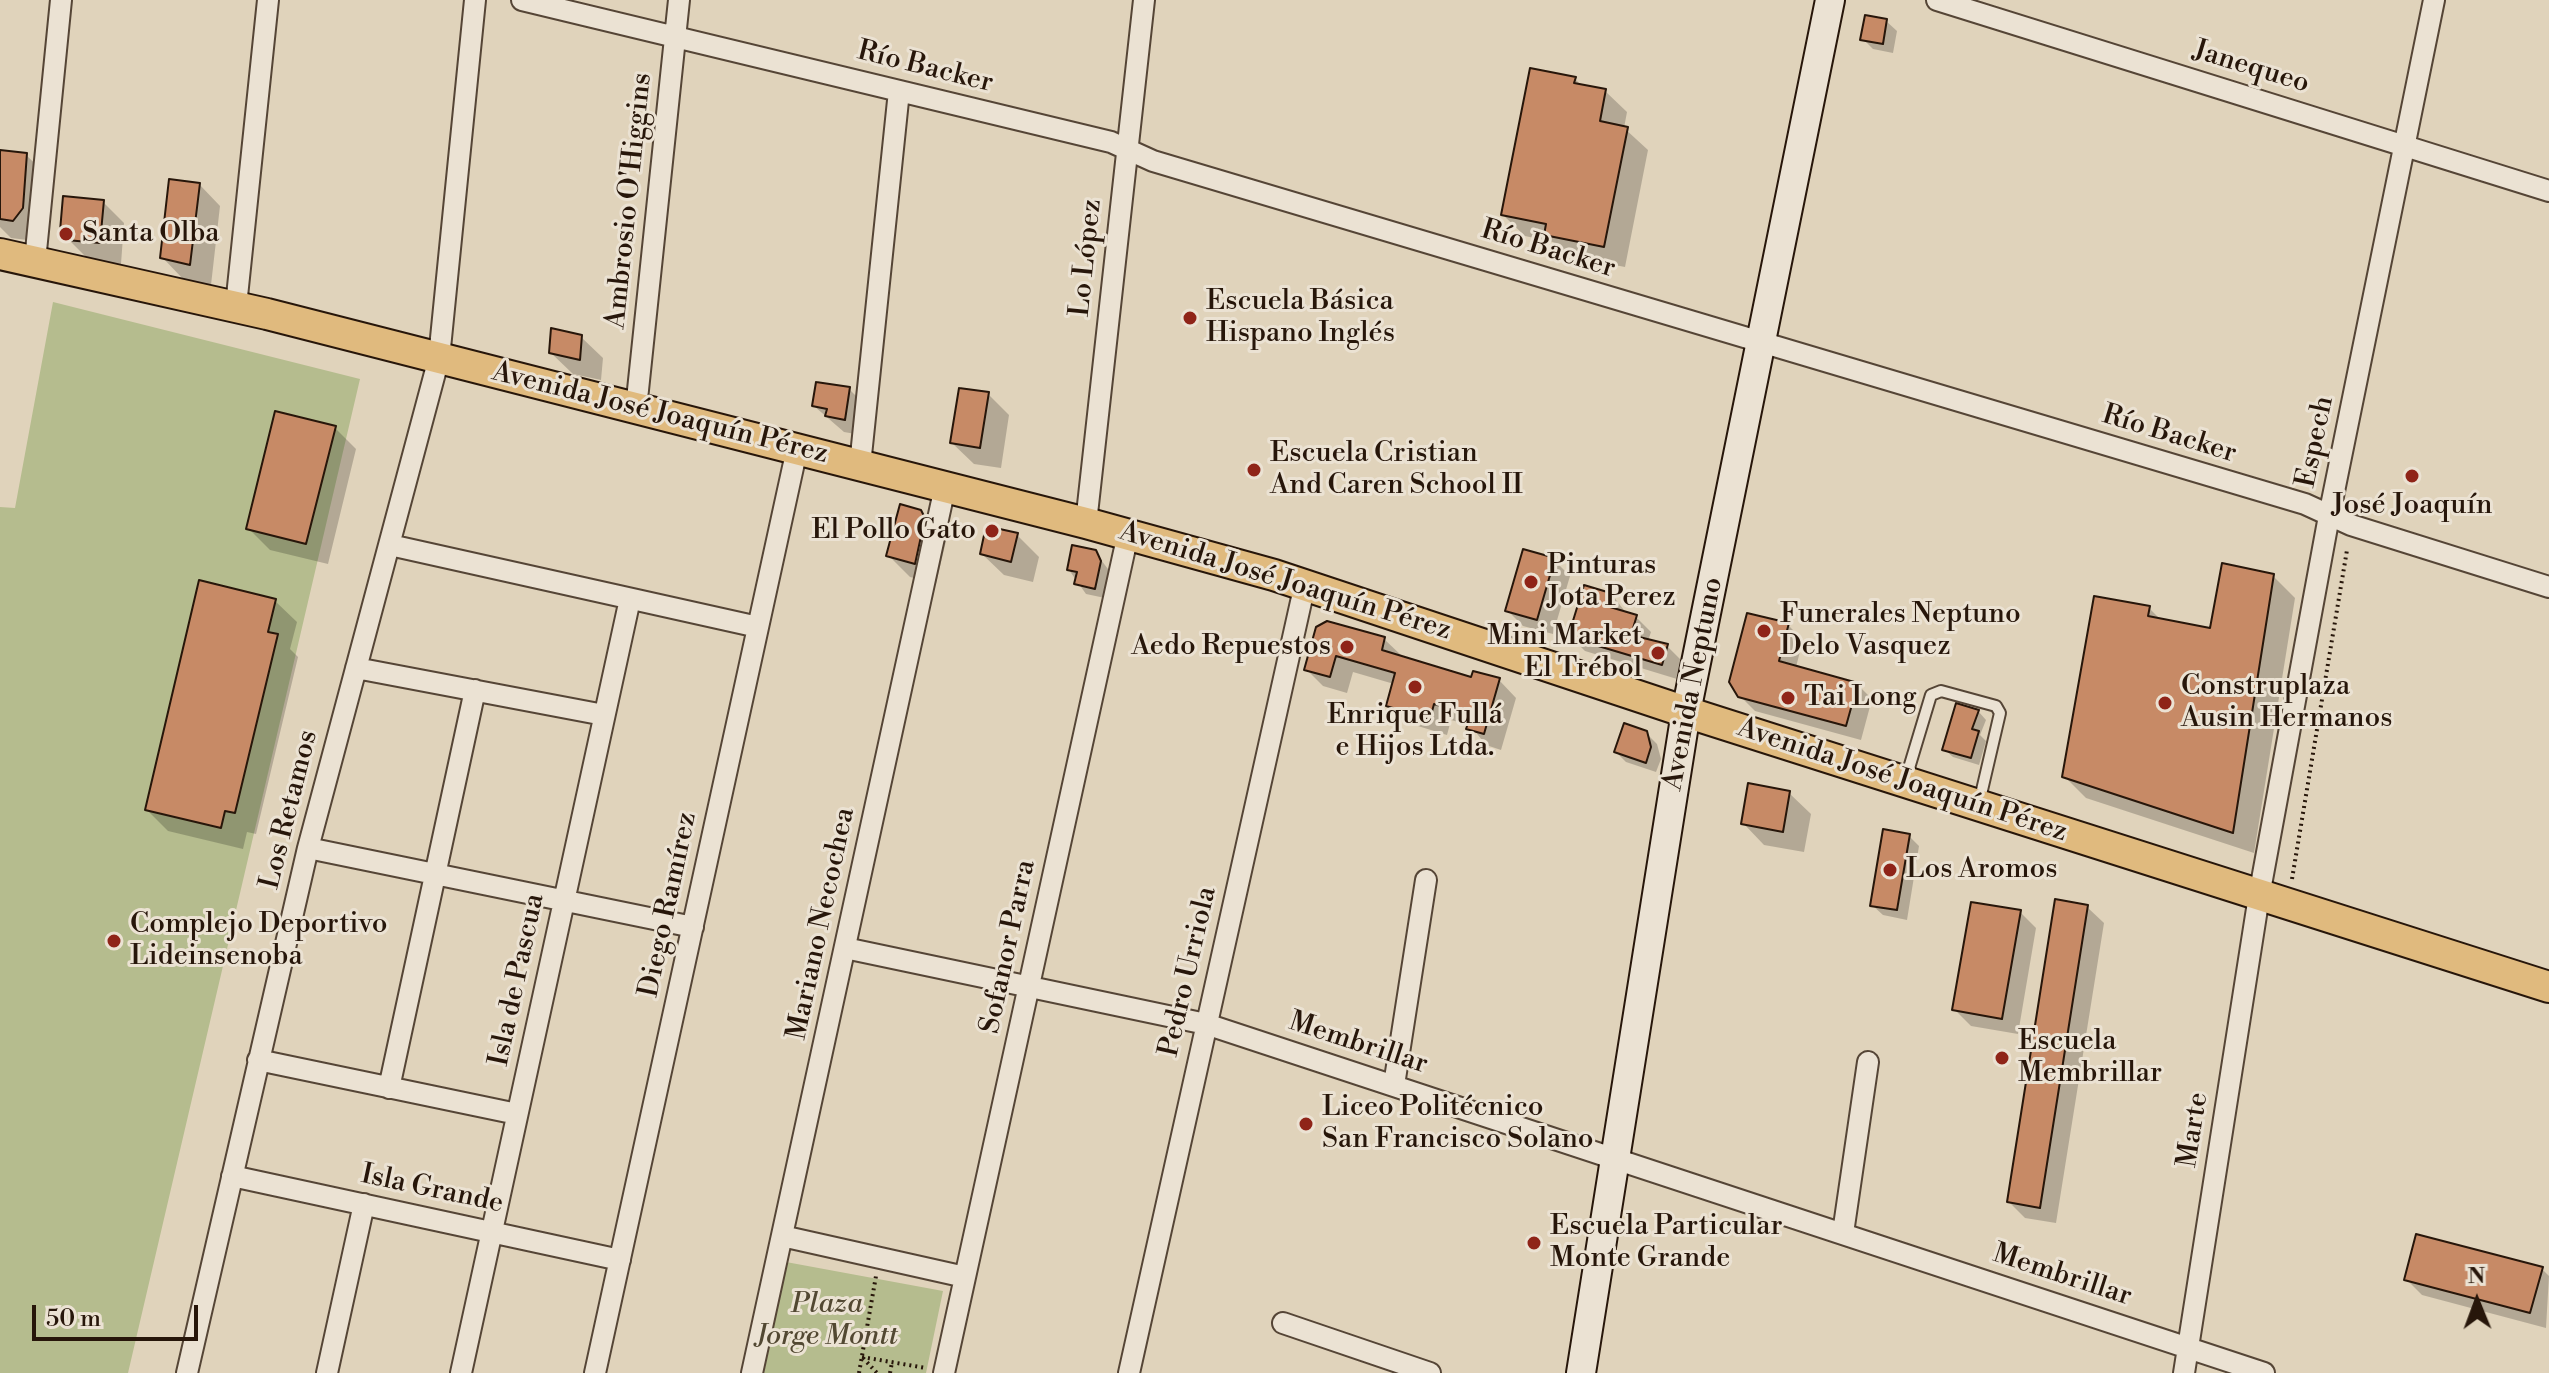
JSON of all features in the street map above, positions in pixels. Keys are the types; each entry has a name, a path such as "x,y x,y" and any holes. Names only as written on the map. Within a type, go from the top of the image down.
{"main road":[{"name":"Avenida Neptuno","path":"1581,1373 1686,712 1830,0"},
{"name":"Avenida José Joaquín Pérez","path":"0,254 236,306 1086,523 1305,584 1686,712 2549,987"}],"street":[{"path":"35,261 61,0"},
{"path":"236,306 268,0"},
{"name":"Los Retamos","path":"187,1373 308,848 439,358 475,0"},
{"name":"Río Backer","path":"522,0 1111,142 1153,161 2305,504 2329,516 2549,587"},
{"name":"Ambrosio O'Higgins","path":"636,409 679,0"},
{"name":"Lo López","path":"1086,523 1144,0"},
{"name":"Janequeo","path":"1937,0 2549,191"},
{"name":"Espech","path":"2259,896 2329,516 2434,0"},
{"path":"860,465 899,91"},
{"name":"Diego Ramírez","path":"595,1373 797,449"},
{"name":"Mariano Necochea","path":"752,1373 945,487"},
{"name":"Sofanor Parra","path":"937,1371 965,1277 1128,534"},
{"path":"390,545 758,627"},
{"name":"Pedro Urriola","path":"1129,1373 1305,584"},
{"name":"Isla de Pascua","path":"461,1373 630,599"},
{"path":"356,668 604,715"},
{"path":"389,1088 475,690"},
{"path":"308,848 693,927"},
{"path":"1394,1085 1426,880"},
{"name":"Marte","path":"2184,1373 2259,896"},
{"name":"Membrillar","path":"845,948 1206,1024 2264,1373"},
{"path":"258,1060 517,1114"},
{"path":"1843,1233 1868,1062"},
{"name":"Isla Grande","path":"232,1176 620,1260"},
{"path":"327,1373 364,1204"},
{"path":"782,1236 965,1277"},
{"path":"1283,1323 1430,1373"}],"lane":[{"path":"1905,782 1931,695 1941,691 1996,706 2000,713 1979,805"}],"path":[{"path":"859,1373 876,1273"},
{"path":"862,1357 937,1371"},
{"path":"862,1357 877,1373"},
{"path":"890,1373 892,1362"},
{"path":"909,1373 917,1366"}],"green space":[{"name":"Complejo Deportivo Lideinsenoba","path":"53,302 360,379 128,1373 0,1373 0,507 15,508"},
{"name":"Plaza Jorge Montt","path":"786,1262 943,1291 926,1373 764,1373"}],"building":[{"path":"1865,15 1887,19 1883,44 1860,40"},
{"path":"1530,68 1576,77 1574,83 1606,89 1600,121 1628,127 1604,247 1544,235 1546,224 1501,215"},
{"path":"0,150 27,153 23,208 13,221 0,219"},
{"path":"169,179 200,183 190,265 160,258"},
{"path":"63,196 104,200 100,243 66,240 60,231"},
{"path":"551,328 582,335 580,360 549,353"},
{"path":"816,382 850,387 845,420 825,416 827,409 812,406"},
{"path":"959,388 989,392 980,448 950,443"},
{"path":"275,411 336,426 306,544 246,529"},
{"path":"900,504 921,510 925,518 915,564 886,556"},
{"path":"986,526 1018,533 1011,562 980,554"},
{"path":"1072,545 1096,550 1101,561 1095,589 1074,584 1077,572 1067,570"},
{"name":"Pinturas Jota Perez","path":"1523,549 1555,558 1537,620 1505,611"},
{"name":"Construplaza Ausin Hermanos","path":"2222,563 2274,574 2233,833 2062,777 2094,596 2150,606 2148,616 2210,628"},
{"path":"199,580 276,599 268,632 278,634 235,813 225,811 221,828 145,810"},
{"path":"1584,585 1614,594 1610,607 1637,615 1631,635 1668,644 1662,665 1568,637"},
{"path":"1747,613 1789,623 1779,661 1858,683 1846,726 1738,697 1729,682"},
{"path":"1327,621 1385,637 1382,650 1471,677 1473,671 1500,678 1484,734 1466,729 1471,715 1434,704 1430,719 1386,706 1395,673 1336,656 1330,677 1304,670 1316,627"},
{"path":"1956,703 1979,710 1972,729 1979,731 1971,758 1942,750"},
{"path":"1624,723 1647,731 1651,747 1646,763 1614,752"},
{"path":"1748,783 1790,791 1783,832 1741,824"},
{"name":"Los Aromos","path":"1883,829 1910,834 1897,910 1870,906"},
{"path":"2055,899 2088,905 2040,1208 2007,1202"},
{"path":"1971,902 2021,910 2002,1019 1952,1010"},
{"path":"2416,1234 2543,1267 2530,1313 2404,1280"}],"place":[{"name":"Santa Olba","path":"66,234"},
{"name":"Escuela Básica Hispano Inglés","path":"1190,318"},
{"name":"Escuela Cristian And Caren School II","path":"1254,470"},
{"name":"José Joaquín","path":"2412,476"},
{"name":"El Pollo Gato","path":"992,531"},
{"name":"Pinturas Jota Perez","path":"1531,582"},
{"name":"Funerales Neptuno Delo Vasquez","path":"1764,631"},
{"name":"Aedo Repuestos","path":"1347,647"},
{"name":"Mini Market El Trébol","path":"1658,653"},
{"name":"Enrique Fullá e Hijos Ltda.","path":"1415,687"},
{"name":"Tai Long","path":"1788,698"},
{"name":"Construplaza Ausin Hermanos","path":"2165,703"},
{"name":"Los Aromos","path":"1890,870"},
{"name":"Complejo Deportivo Lideinsenoba","path":"114,941"},
{"name":"Escuela Membrillar","path":"2002,1058"},
{"name":"Liceo Politécnico San Francisco Solano","path":"1306,1124"},
{"name":"Escuela Particular Monte Grande","path":"1534,1243"}]}
